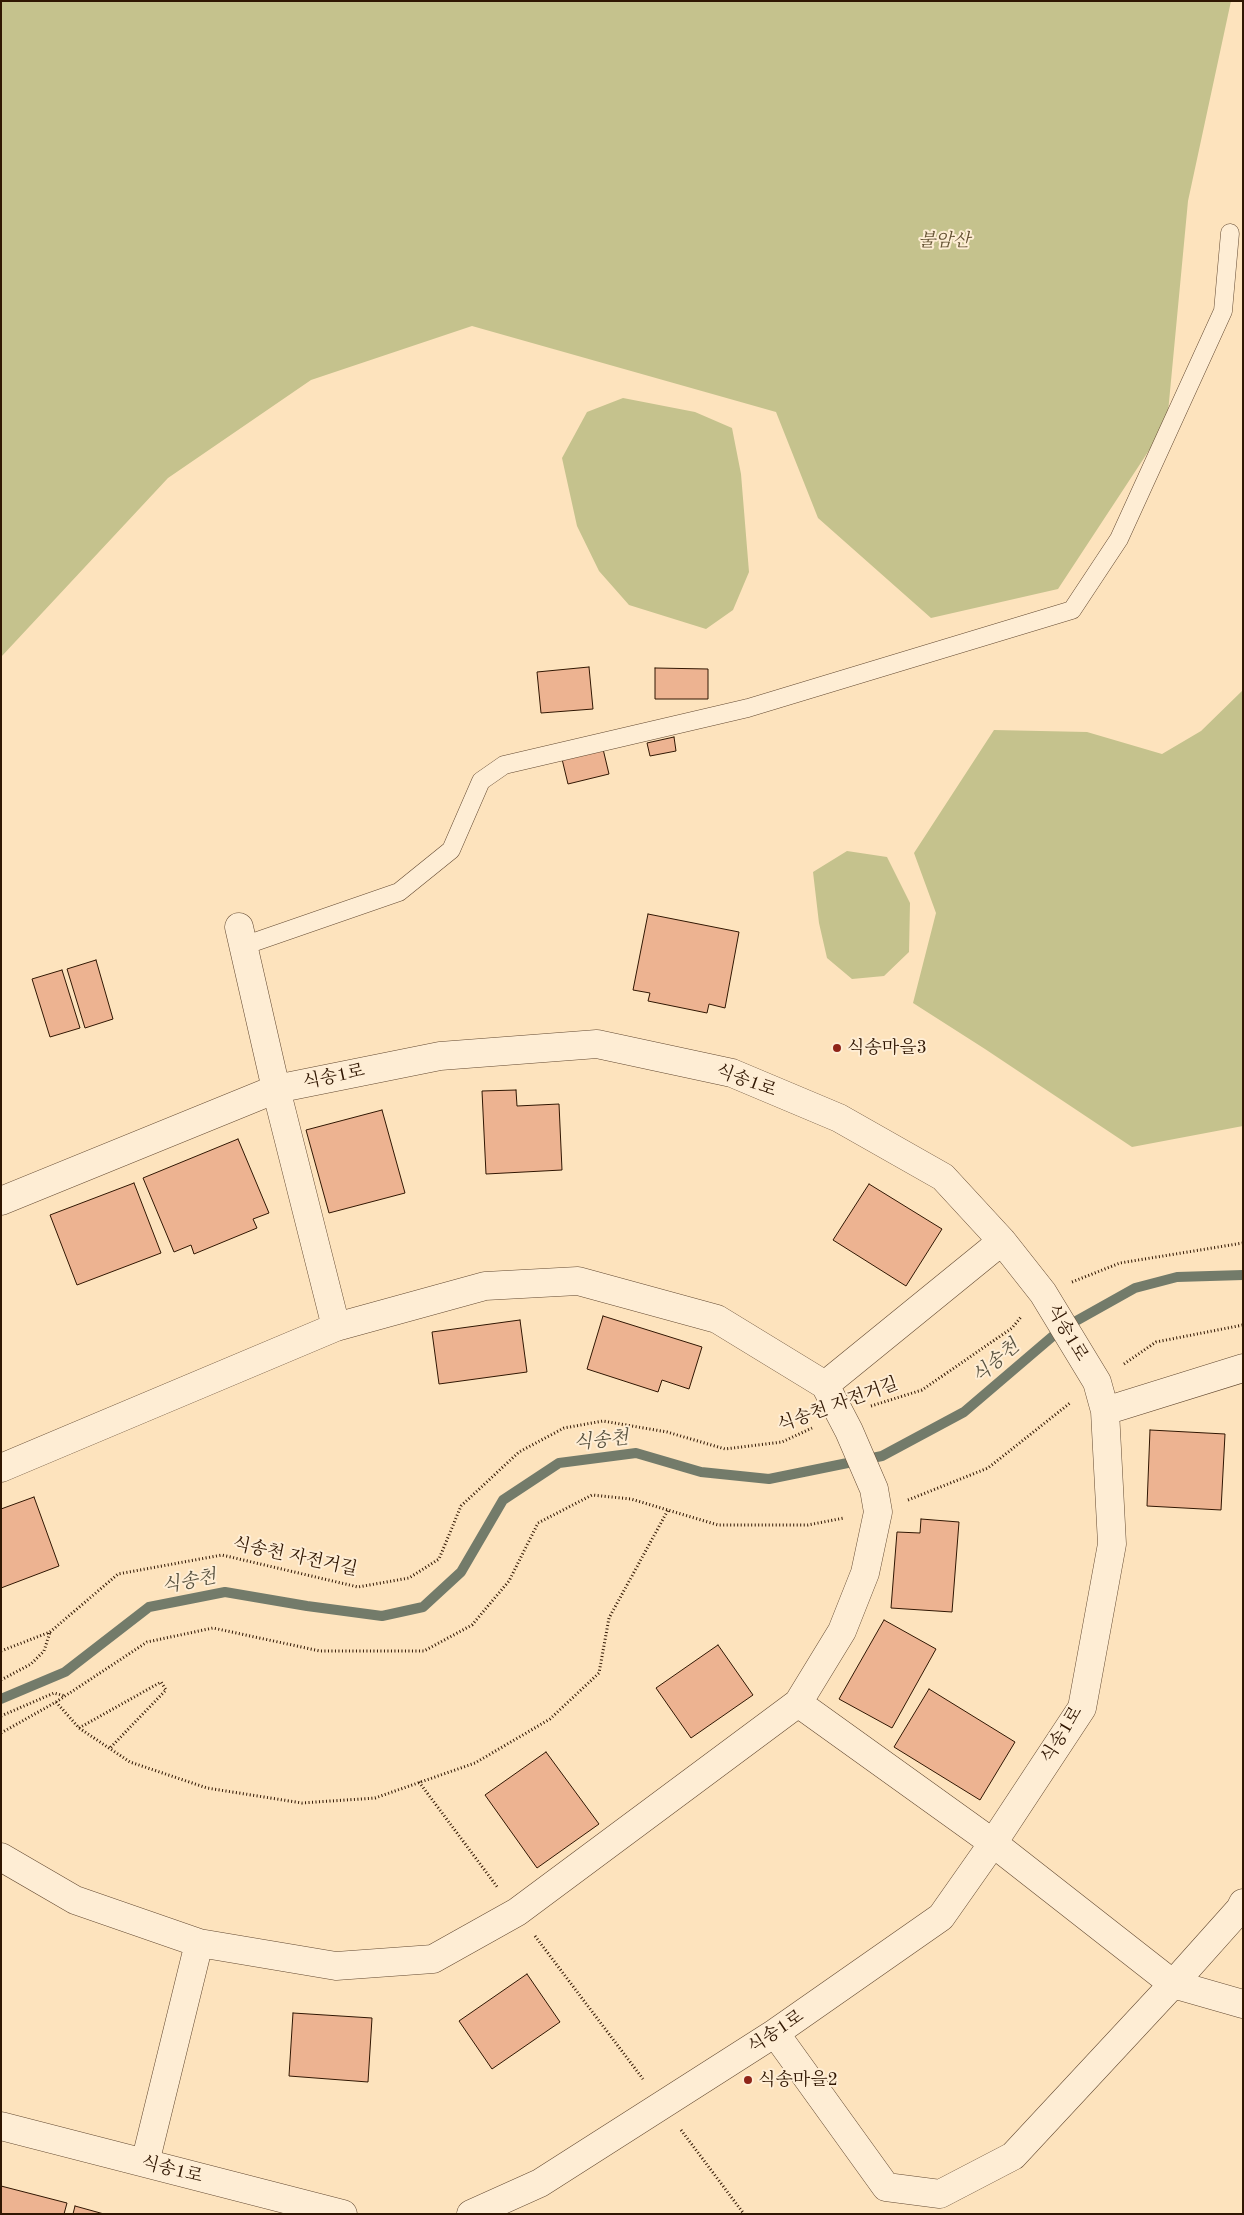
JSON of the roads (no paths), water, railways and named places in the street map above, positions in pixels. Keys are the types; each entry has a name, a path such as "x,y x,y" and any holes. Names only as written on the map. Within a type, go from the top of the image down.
{"street":[{"path":"241,936 276,1089 336,1327"},
{"name":"식송1로","path":"1,1202 276,1089 440,1056 597,1044 732,1073 839,1118 943,1177 1002,1241 1047,1299 1091,1373 1105,1411 1112,1544 1082,1708 993,1843 941,1917 775,2033 540,2183 471,2214"},
{"path":"826,1385 1002,1241"},
{"path":"1,1468 336,1327 486,1286 578,1281 717,1319 826,1385 845,1423 876,1501 865,1573 842,1631 798,1703 517,1912 433,1959 336,1966 199,1943 75,1900 1,1857"},
{"path":"1105,1411 1243,1368"},
{"path":"798,1703 993,1843 1174,1984 1243,2004"},
{"path":"775,2033 886,2187 940,2194 1013,2156 1174,1984 1240,1909 1243,1903"},
{"path":"145,2163 199,1943"},
{"name":"식송1로","path":"1,2126 342,2214"}],"lane":[{"path":"241,936 399,892 451,850 480,781 504,765 748,708 1072,610 1119,539 1223,311 1230,233"}],"waterway":[{"name":"식송천","path":"1,1699 65,1672 149,1607 225,1592 382,1616 423,1607 461,1572 503,1500 559,1463 636,1453 701,1472 769,1479 882,1456 964,1412 1060,1330 1135,1288 1177,1277 1243,1275"}],"place":[{"name":"식송마을3","path":"837,1048"},
{"name":"식송마을2","path":"748,2080"}],"park label":[{"name":"불암산","path":"944,241"}]}
